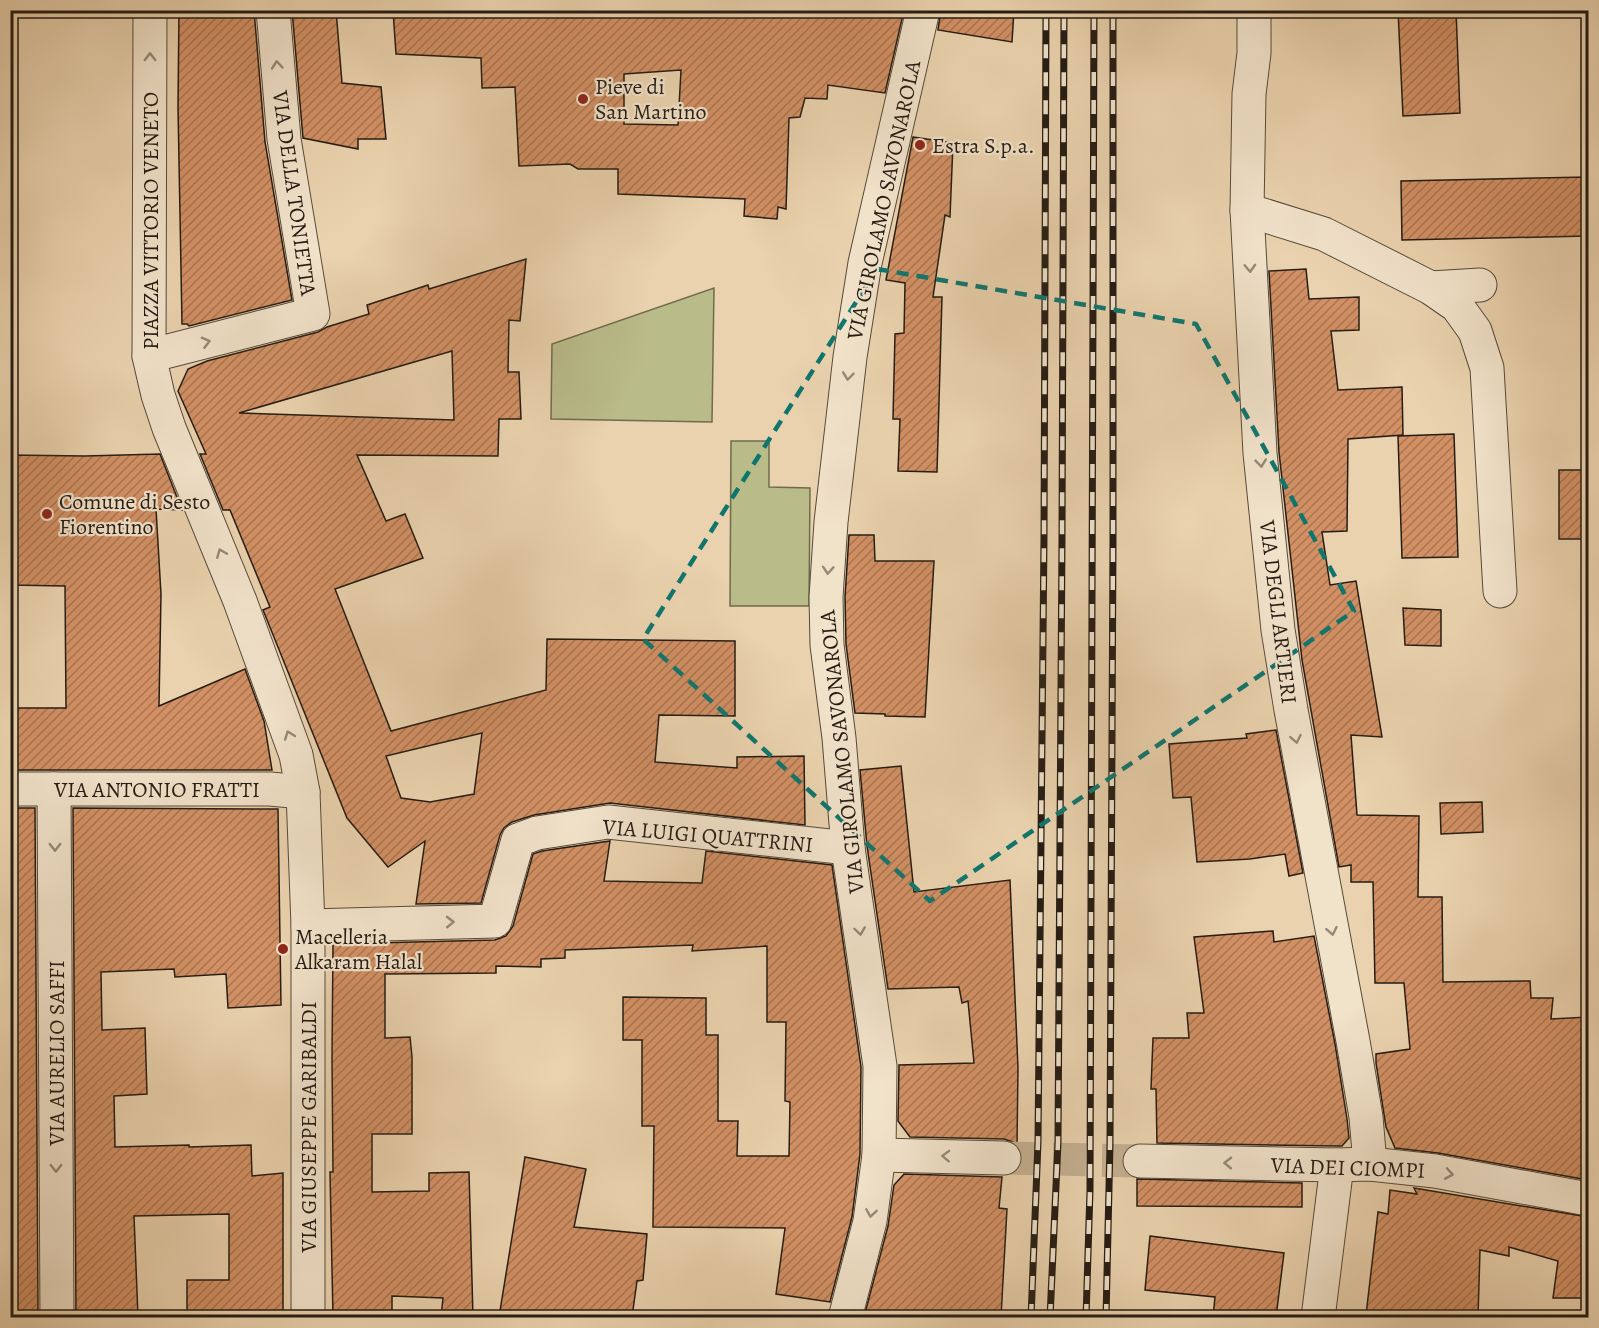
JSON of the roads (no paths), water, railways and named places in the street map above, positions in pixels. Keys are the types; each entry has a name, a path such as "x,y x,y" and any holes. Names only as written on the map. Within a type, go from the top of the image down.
{"street":[{"name":"PIAZZA VITTORIO VENETO","path":"150,10 149,356 169,428 244,612 296,755 303,792"},
{"name":"VIA DELLA TONIETTA","path":"149,356 313,314 284,139 273,10"},
{"name":"VIA GIROLAMO SAVONAROLA","path":"845,1317 870,1221 879,1155 880,1066 848,848 839,738 827,645 826,597 831,522 850,357 865,263 923,10"},
{"name":"VIA DEGLI ARTIERI","path":"1254,10 1246,210 1260,453 1278,630 1353,1041 1366,1118 1370,1164"},
{"name":"VIA DEGLI ARTIERI","path":"1254,53 1274,10"},
{"path":"1246,210 1324,234 1431,288 1457,306 1475,331 1486,368 1500,591"},
{"path":"1431,288 1480,285"},
{"name":"VIA ANTONIO FRATTI","path":"10,789 270,789 303,792"},
{"name":"VIA AURELIO SAFFI","path":"54,789 57,1317"},
{"name":"VIA GIUSEPPE GARIBALDI","path":"303,792 308,926 308,1317"},
{"name":"VIA LUIGI QUATTRINI","path":"308,926 495,921 518,840 537,833 608,822 848,848"},
{"path":"879,1155 1004,1158"},
{"name":"VIA DEI CIOMPI","path":"1140,1161 1337,1166 1370,1164 1435,1171 1588,1199"},
{"path":"1318,1317 1337,1166"}],"tunnel":[{"path":"1004,1158 1140,1161"}],"railway":[{"path":"1031,1318 1038,1142 1046,10"},
{"path":"1050,1318 1058,1142 1064,10"},
{"path":"1086,1318 1090,1190 1094,10"},
{"path":"1106,1318 1110,1144 1113,10"}],"place":[{"name":"Pieve di San Martino","path":"583,99"},
{"name":"Estra S.p.a.","path":"920,145"},
{"name":"Comune di Sesto Fiorentino","path":"47,514"},
{"name":"Macelleria Alkaram Halal","path":"283,949"}]}
